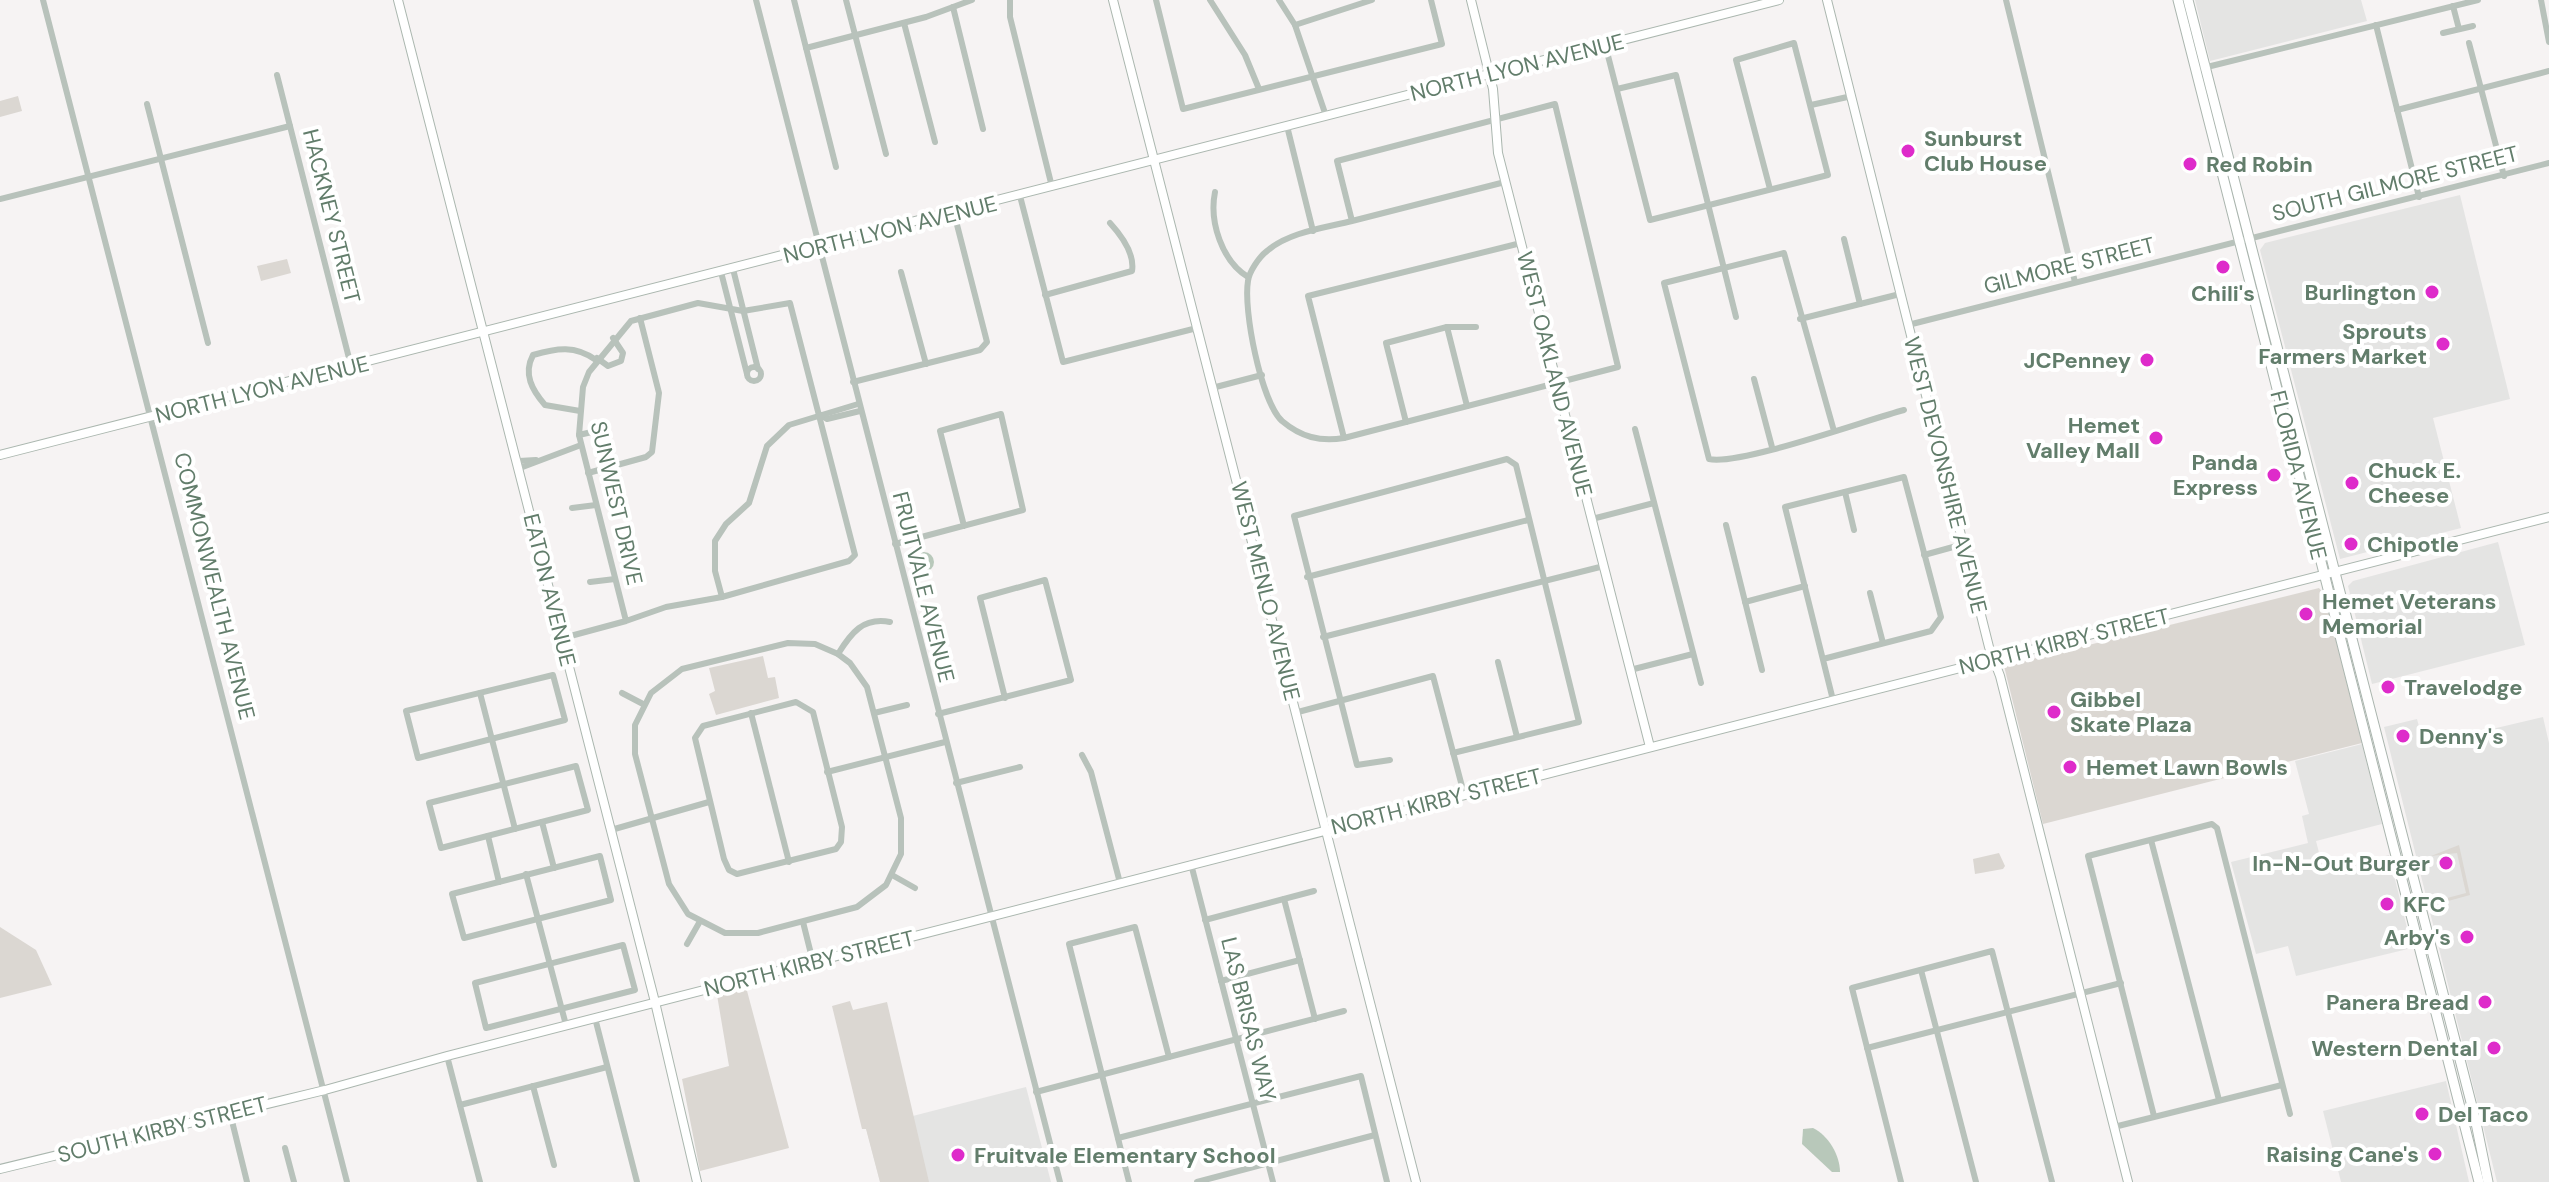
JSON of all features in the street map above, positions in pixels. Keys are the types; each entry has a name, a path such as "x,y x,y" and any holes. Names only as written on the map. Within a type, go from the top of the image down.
{"main road":[{"name":"FLORIDA AVENUE","path":"2178,0 2200,69 2244,239 2299,430 2370,750 2479,1182"},
{"name":"FLORIDA AVENUE","path":"2188,0 2200,69"},
{"name":"FLORIDA AVENUE","path":"2244,239 2267,350 2389,782 2488,1182"},
{"path":"2267,350 2274,360 2288,413 2299,430"},
{"path":"2286,422 2295,434 2306,477 2315,493"},
{"path":"2370,750 2379,759 2383,778 2389,782"},
{"path":"2384,803 2390,804 2399,837 2405,846"}],"street":[{"name":"COMMONWEALTH AVENUE","path":"43,0 153,417 347,1182"},
{"name":"EATON AVENUE","path":"398,0 563,638 697,1182"},
{"name":"FRUITVALE AVENUE","path":"756,0 1060,1182"},
{"path":"794,0 836,167"},
{"path":"846,0 886,154"},
{"path":"806,48 904,23 972,0"},
{"path":"1010,0 1010,17 1052,187"},
{"name":"WEST MENLO AVENUE","path":"1113,0 1298,712 1416,1182"},
{"path":"1156,0 1183,109 1442,44 1431,0"},
{"path":"1210,0 1245,55 1259,89"},
{"path":"1279,0 1295,25 1326,116"},
{"path":"1295,25 1372,0"},
{"name":"WEST OAKLAND AVENUE","path":"1471,0 1490,73 1505,182 1650,747"},
{"name":"NORTH LYON AVENUE","path":"0,455 1779,0"},
{"name":"WEST DEVONSHIRE AVENUE","path":"1827,0 2128,1182"},
{"path":"2006,0 2075,282"},
{"path":"2200,69 2478,0"},
{"path":"2541,0 2549,42"},
{"path":"2453,6 2459,29"},
{"path":"953,7 983,129"},
{"path":"904,23 935,142"},
{"path":"2376,25 2419,197"},
{"path":"2443,33 2473,26"},
{"path":"1605,44 1650,220 1828,175 1794,43 1736,60 1770,189"},
{"path":"2469,43 2504,176"},
{"path":"2397,110 2549,71"},
{"name":"HACKNEY STREET","path":"277,75 351,366"},
{"path":"1617,89 1676,75 1736,317"},
{"path":"1811,105 1852,96"},
{"path":"147,104 208,343"},
{"path":"1352,221 1337,161 1555,104 1618,367 1344,438 1319,440 1306,437 1280,419 1262,375 1246,301 1248,277 1265,252 1288,238 1505,182"},
{"path":"0,199 290,126"},
{"path":"1287,126 1313,231"},
{"name":"SOUTH GILMORE STREET","path":"2244,239 2549,163"},
{"path":"1215,192 1212,207 1223,249 1233,268 1248,277"},
{"path":"1020,196 1063,362 1197,328"},
{"path":"853,382 980,350 987,342 954,213"},
{"path":"1045,295 1126,274 1133,264 1122,236 1110,223"},
{"path":"1844,239 1860,304"},
{"name":"GILMORE STREET","path":"1908,325 2244,239"},
{"path":"1344,438 1308,296 1521,243"},
{"path":"1834,431 1817,365 1800,319 1784,253 1664,283 1709,459 1719,461 1834,431 1904,410"},
{"path":"721,272 749,380 758,380 761,375 733,269"},
{"path":"901,272 926,364"},
{"path":"727,296 739,293"},
{"path":"1800,319 1900,294"},
{"name":"SUNWEST DRIVE","path":"626,621 579,435 583,387 596,359 613,338 631,321 698,303 743,311 790,303 821,415"},
{"path":"588,473 646,457 652,452 659,393 640,318"},
{"path":"1447,327 1467,406"},
{"path":"1406,422 1386,343 1447,327 1476,327"},
{"path":"580,411 545,405 531,384 528,363 533,355 564,348 581,349 608,366 621,361 623,353 613,338"},
{"path":"747,374 750,368 758,369"},
{"path":"1212,388 1262,375"},
{"path":"1754,379 1772,447"},
{"path":"821,415 827,419 859,407"},
{"path":"895,544 964,526 1023,510 1001,414 940,431 964,526"},
{"path":"563,638 666,607 722,597 849,561 856,552 821,415"},
{"path":"722,597 715,571 715,541 726,524 749,503 767,446 776,434 789,425 821,415"},
{"path":"1635,429 1701,683"},
{"path":"579,435 596,431 606,469"},
{"path":"519,465 581,445"},
{"path":"1390,760 1357,765 1294,516 1507,459 1516,465 1579,722 1453,753"},
{"path":"1823,659 1931,631 1941,617 1904,477 1785,507 1833,700"},
{"path":"1845,492 1854,530"},
{"path":"1592,519 1654,503"},
{"path":"572,508 596,505"},
{"name":"NORTH KIRBY STREET","path":"325,1090 655,1002 2549,517"},
{"path":"1307,577 1528,520"},
{"path":"1726,525 1762,670"},
{"path":"1924,555 1964,544"},
{"path":"1323,637 1604,566"},
{"path":"590,582 615,579"},
{"path":"938,714 1005,698 1071,680 1045,580 980,598 1005,698"},
{"path":"1745,602 1805,586"},
{"path":"1870,593 1883,643"},
{"path":"838,654 860,626 870,622 890,622"},
{"path":"788,643 815,644 838,654 850,663 867,687 886,757 904,831 901,854 892,875 875,895 857,907 803,922 737,934 699,923 679,904 669,884 652,818 633,740 643,704 660,684 697,664 788,643"},
{"path":"1630,670 1693,654"},
{"path":"1498,662 1517,737"},
{"path":"553,675 565,720 418,758 406,711 480,693 553,675"},
{"path":"1298,712 1433,676 1464,794"},
{"path":"480,693 515,829"},
{"path":"622,693 643,704"},
{"path":"796,702 806,704 813,712 842,827 841,842 836,849 744,874 729,870 695,747 698,730 751,713 796,702"},
{"path":"874,713 907,705"},
{"path":"751,713 789,862"},
{"path":"827,772 945,742"},
{"path":"1082,755 1091,772 1120,883"},
{"path":"576,766 588,810 542,822 441,848 429,803 576,766"},
{"path":"956,783 1020,767"},
{"path":"611,830 709,802"},
{"path":"542,822 554,868"},
{"path":"2154,1116 2088,856 2212,824 2217,828 2290,1114"},
{"path":"488,836 499,882"},
{"path":"2151,840 2219,1100"},
{"path":"600,856 611,900 464,938 452,894 526,874 600,856"},
{"name":"LAS BRISAS WAY","path":"1191,864 1273,1182"},
{"path":"526,874 566,1025"},
{"path":"892,875 915,888"},
{"path":"1205,920 1314,891"},
{"path":"1284,899 1315,1019"},
{"path":"803,922 813,962"},
{"path":"687,944 699,923"},
{"path":"1129,1182 1069,944 1135,927 1169,1057"},
{"path":"623,945 635,990 486,1028 475,983 550,964 623,945"},
{"path":"1901,1182 1852,988 1992,951 2052,1182"},
{"path":"1221,981 1300,960"},
{"path":"1921,970 1976,1182"},
{"path":"1867,1048 2121,983"},
{"path":"1036,1092 1344,1011"},
{"path":"595,1018 637,1182"},
{"path":"447,1056 480,1182"},
{"path":"460,1105 607,1067"},
{"path":"1118,1138 1361,1076 1387,1182"},
{"path":"2114,1127 2282,1085"},
{"path":"533,1086 554,1165"},
{"name":"SOUTH KIRBY STREET","path":"0,1169 325,1090"},
{"path":"230,1113 247,1182"},
{"path":"1197,1182 1375,1135"},
{"path":"285,1148 294,1182"}],"shaded area":[{"path":"2195,0 2361,0 2367,21 2210,61"},
{"path":"18,96 22,111 0,117 0,101"},
{"path":"2460,195 2510,399 2433,418 2461,528 2340,559 2260,250 2265,243"},
{"path":"287,259 291,273 261,281 257,266"},
{"path":"2498,542 2525,645 2372,684 2348,586 2353,581"},
{"path":"920,552 928,552 934,562 928,572 920,572 914,566 914,558"},
{"path":"2319,588 2324,594 2362,743 2043,824 2004,666"},
{"path":"763,656 768,678 775,677 779,698 716,715 709,694 715,691 709,668"},
{"path":"2543,717 2549,743 2549,1182 2497,1182 2384,727 2417,719 2424,745"},
{"path":"2362,744 2382,824 2316,841 2324,872 2389,855 2412,948 2296,976 2288,946 2256,954 2231,862 2308,843 2302,816 2309,814 2295,761"},
{"path":"2459,845 2470,895 2430,906 2432,902 2466,893 2457,853 2431,856"},
{"path":"1999,853 2005,866 2003,869 1975,874 1973,859"},
{"path":"0,927 36,950 52,985 0,998"},
{"path":"746,987 789,1148 700,1171 682,1079 729,1066 717,995"},
{"path":"850,1001 853,1010 887,1002 929,1182 880,1182 866,1129 862,1129 832,1006"},
{"path":"2446,1081 2469,1182 2341,1182 2323,1111"},
{"name":"Fruitvale Elementary School","path":"1026,1087 1051,1182 880,1182 866,1128"},
{"path":"1813,1128 1824,1135 1832,1146 1840,1172 1832,1172 1802,1144 1803,1129"}],"place":[{"name":"Sunburst Club House","path":"1908,151"},
{"name":"Red Robin","path":"2190,164"},
{"name":"Chili's","path":"2223,267"},
{"name":"Burlington","path":"2432,292"},
{"name":"Sprouts Farmers Market","path":"2443,344"},
{"name":"JCPenney","path":"2147,360"},
{"name":"Hemet Valley Mall","path":"2156,438"},
{"name":"Panda Express","path":"2274,475"},
{"name":"Chuck E. Cheese","path":"2352,483"},
{"name":"Chipotle","path":"2351,544"},
{"name":"Hemet Veterans Memorial","path":"2306,614"},
{"name":"Travelodge","path":"2388,687"},
{"name":"Gibbel Skate Plaza","path":"2054,712"},
{"name":"Denny's","path":"2403,736"},
{"name":"Hemet Lawn Bowls","path":"2070,767"},
{"name":"In-N-Out Burger","path":"2446,863"},
{"name":"KFC","path":"2387,904"},
{"name":"Arby's","path":"2467,937"},
{"name":"Panera Bread","path":"2485,1002"},
{"name":"Western Dental","path":"2494,1048"},
{"name":"Del Taco","path":"2422,1114"},
{"name":"Raising Cane's","path":"2435,1154"},
{"name":"Fruitvale Elementary School","path":"958,1155"}]}
